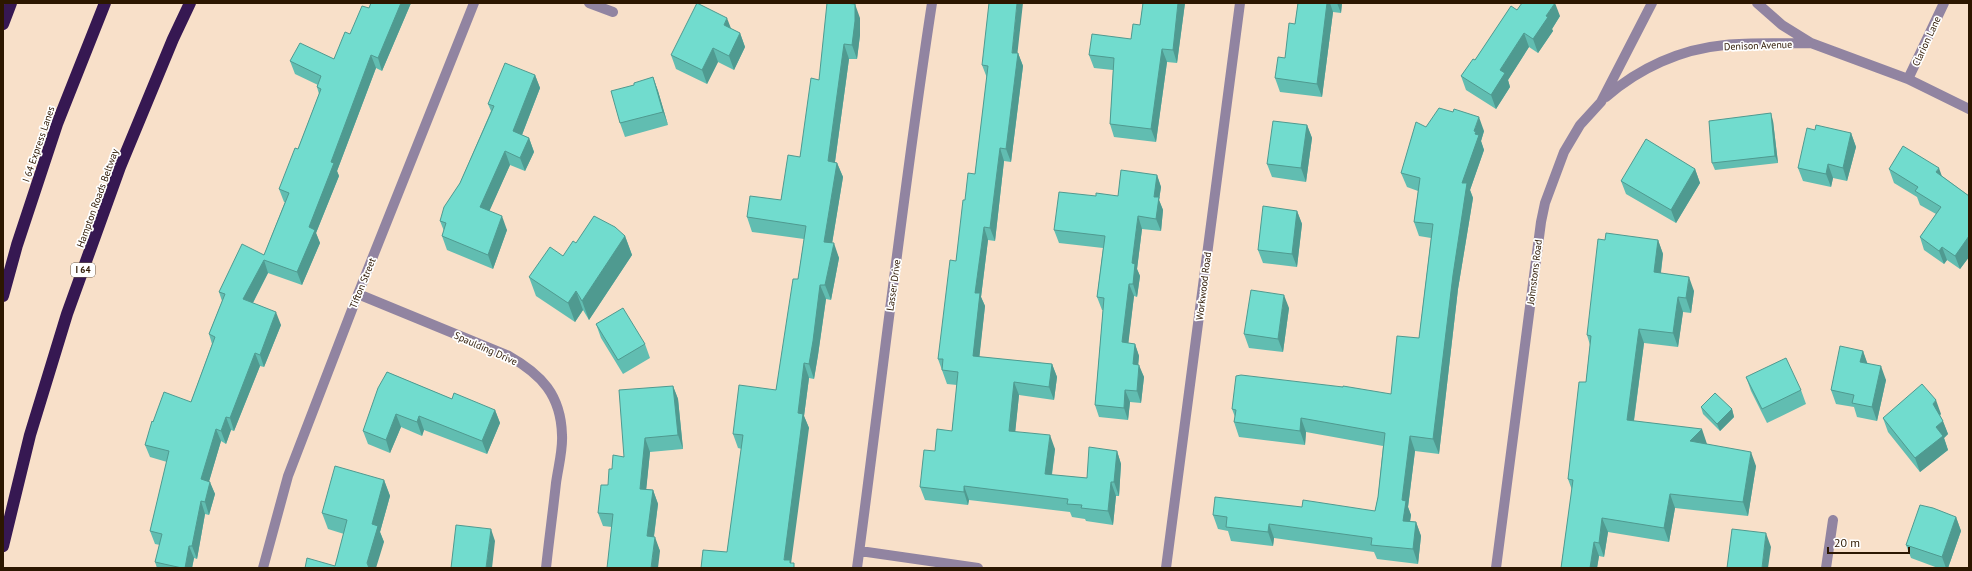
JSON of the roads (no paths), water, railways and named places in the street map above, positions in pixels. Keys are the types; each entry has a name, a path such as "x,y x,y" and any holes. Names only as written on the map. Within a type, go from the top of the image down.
{"highway":[{"path":"3,24 11,3"},
{"name":"I 64 Express Lanes","path":"3,296 17,244 57,124 105,3"},
{"name":"Hampton Roads Beltway","path":"3,546 30,434 67,314 120,167 173,39 190,3"}],"street":[{"name":"Tifton Street","path":"263,568 288,476 358,294 474,3"},
{"path":"589,3 613,12"},
{"name":"Lasser Drive","path":"857,568 878,420 889,311 932,3"},
{"name":"Workwood Road","path":"1166,568 1240,3"},
{"name":"Johnstons Road","path":"1496,568 1540,222 1564,152 1580,125 1601,102 1652,3"},
{"name":"Denison Avenue","path":"1757,3 1782,26 1811,43 1908,79 1969,109"},
{"name":"Clarion Lane","path":"1908,79 1944,3"},
{"name":"Denison Avenue","path":"1601,102 1621,84 1653,65 1688,52 1724,45 1811,43"},
{"name":"Spaulding Drive","path":"358,294 509,356 528,367 542,380 553,395 558,408 562,435 546,568"},
{"path":"1826,568 1833,520"},
{"path":"860,551 978,568"}]}
